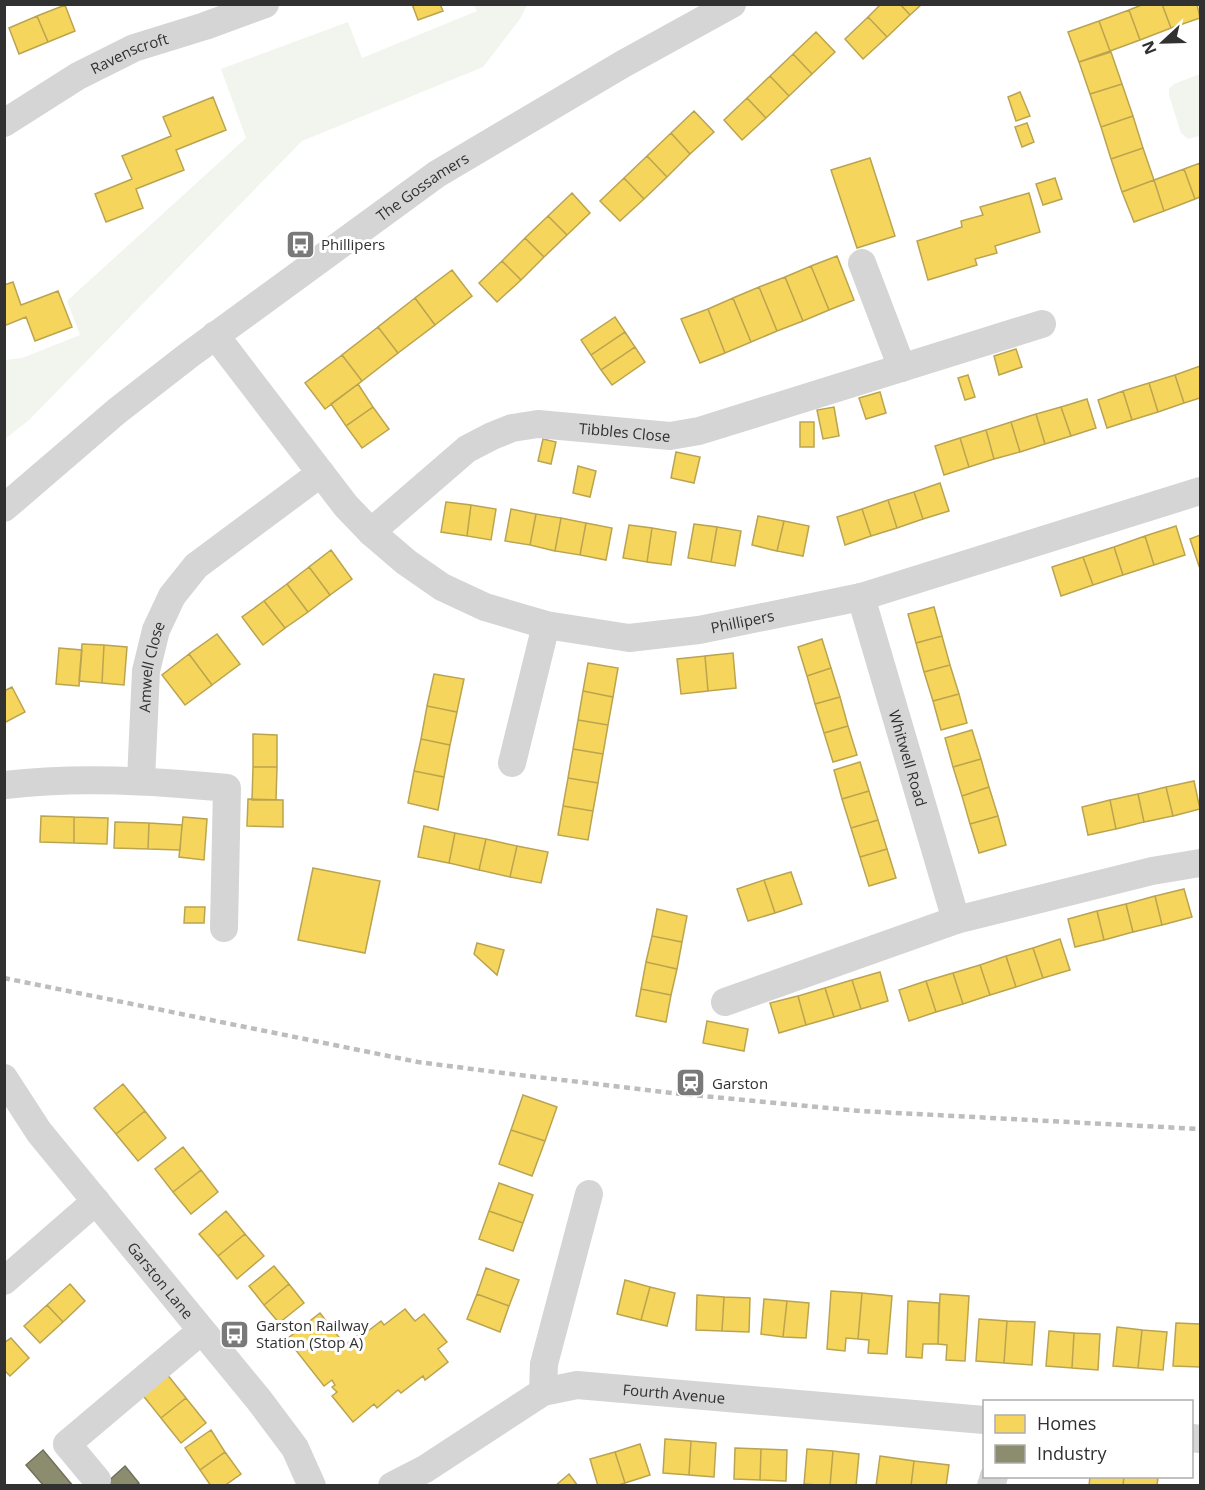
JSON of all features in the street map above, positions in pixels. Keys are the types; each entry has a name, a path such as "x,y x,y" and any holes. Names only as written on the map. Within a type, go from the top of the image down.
{"street":[{"name":"Ravenscroft","path":"4,123 78,76 134,48 265,4"},
{"name":"The Gossamers","path":"4,508 117,411 214,335 437,174 725,6"},
{"path":"862,263 902,368"},
{"name":"Tibbles Close","path":"371,532 467,449 512,428 538,424 670,436 699,431 1042,324"},
{"name":"Phillipers","path":"214,335 346,506 371,532 406,562 442,587 485,607 546,625 629,638 699,630 861,597 1200,491"},
{"name":"Amwell Close","path":"141,780 146,671 156,630 172,596 196,566 321,473"},
{"name":"Whitwell Road","path":"861,597 956,920"},
{"path":"512,763 546,625"},
{"path":"5,784 45,780 141,780 227,788 224,928"},
{"path":"725,1002 956,920 1152,872 1200,863"},
{"name":"Garston Lane","path":"4,1078 39,1132 259,1400 295,1448 312,1485"},
{"path":"543,1392 544,1364 589,1194"},
{"path":"4,1281 96,1201"},
{"path":"97,1480 67,1444 201,1331"},
{"name":"Fourth Avenue","path":"392,1485 425,1468 543,1392 577,1385 983,1419"}],"shaded area":[{"path":"474,5 527,5 520,19 483,67 302,141 29,420 5,439 5,360 22,358 80,335 67,301 246,138 221,69 348,22 362,58 477,11"},
{"path":"1200,74 1200,136 1188,139 1181,133 1169,89 1174,84"}],"building: Homes":[{"path":"412,4 440,4 443,11 418,20"},
{"path":"881,4 900,4 910,15 887,37 868,17"},
{"path":"900,4 922,4 910,15"},
{"path":"1144,4 1162,4 1171,28 1140,40 1129,10"},
{"path":"1162,4 1197,4 1200,18 1171,28"},
{"path":"65,5 75,31 48,42 37,16"},
{"path":"1129,10 1140,40 1110,51 1099,21"},
{"path":"37,16 48,42 19,54 9,28"},
{"path":"868,17 887,37 863,59 845,39"},
{"path":"1099,21 1110,51 1079,62 1068,32"},
{"path":"816,32 835,52 812,74 793,54"},
{"path":"1111,52 1122,84 1090,94 1079,62"},
{"path":"793,54 812,74 789,96 770,76"},
{"path":"770,76 789,96 766,118 747,98"},
{"path":"1122,84 1133,116 1101,127 1090,94"},
{"path":"1020,92 1030,116 1016,121 1008,97"},
{"path":"213,97 226,130 176,150 184,170 136,189 143,208 106,222 95,194 132,179 122,156 171,136 163,117"},
{"path":"747,98 766,118 742,140 724,120"},
{"path":"694,111 714,132 690,154 671,133"},
{"path":"1133,116 1143,148 1111,159 1101,127"},
{"path":"1027,123 1034,142 1022,147 1015,127"},
{"path":"671,133 690,154 667,177 647,156"},
{"path":"1143,148 1154,180 1122,192 1111,159"},
{"path":"647,156 667,177 644,199 624,178"},
{"path":"870,158 895,236 857,248 831,170"},
{"path":"1200,163 1200,197 1195,199 1184,169"},
{"path":"1184,169 1195,199 1164,211 1154,180"},
{"path":"624,178 644,199 620,221 600,201"},
{"path":"1055,178 1062,199 1043,205 1036,184"},
{"path":"1154,180 1164,211 1134,222 1122,192"},
{"path":"572,193 590,213 567,235 548,216"},
{"path":"1029,193 1040,232 995,246 997,253 975,259 977,265 928,280 917,241 962,227 961,221 983,215 980,207"},
{"path":"548,216 567,235 544,257 525,238"},
{"path":"525,238 544,257 521,280 502,261"},
{"path":"837,256 854,300 829,310 811,266"},
{"path":"502,261 521,280 497,302 479,283"},
{"path":"811,266 829,310 803,321 785,277"},
{"path":"452,270 472,296 435,325 415,298"},
{"path":"785,277 803,321 777,331 759,287"},
{"path":"13,282 21,305 58,291 72,327 35,341 26,317 4,326 4,285"},
{"path":"759,287 777,331 751,342 733,298"},
{"path":"415,298 435,325 398,353 378,327"},
{"path":"733,298 751,342 725,353 708,309"},
{"path":"708,309 725,353 700,363 681,319"},
{"path":"615,317 625,332 591,355 581,340"},
{"path":"378,327 398,353 362,381 342,355"},
{"path":"625,332 635,347 601,370 591,355"},
{"path":"635,347 645,362 612,385 601,370"},
{"path":"1016,349 1022,367 999,375 994,356"},
{"path":"342,355 362,381 325,409 305,383"},
{"path":"1200,366 1200,398 1184,403 1175,375"},
{"path":"968,375 975,397 965,400 958,378"},
{"path":"1175,375 1184,403 1158,412 1149,383"},
{"path":"1149,383 1158,412 1132,420 1123,391"},
{"path":"358,384 373,407 346,426 331,404"},
{"path":"1123,391 1132,420 1107,428 1098,400"},
{"path":"880,392 886,413 866,419 859,398"},
{"path":"1087,399 1096,428 1071,436 1061,407"},
{"path":"373,407 389,429 362,448 346,426"},
{"path":"834,407 839,436 823,439 817,410"},
{"path":"1061,407 1071,436 1045,444 1036,414"},
{"path":"1036,414 1045,444 1020,452 1011,422"},
{"path":"800,422 814,422 814,447 800,447"},
{"path":"1011,422 1020,452 994,459 986,430"},
{"path":"986,430 994,459 969,467 960,438"},
{"path":"960,438 969,467 944,475 935,446"},
{"path":"543,439 556,442 551,464 538,461"},
{"path":"676,452 700,457 694,483 671,478"},
{"path":"578,466 596,471 590,497 573,493"},
{"path":"940,483 949,511 923,519 914,492"},
{"path":"914,492 923,519 897,528 888,500"},
{"path":"888,500 897,528 871,536 862,509"},
{"path":"446,502 471,505 467,536 441,532"},
{"path":"471,505 496,509 491,540 467,536"},
{"path":"511,509 536,514 530,545 505,541"},
{"path":"862,509 871,536 845,545 837,517"},
{"path":"536,514 561,518 555,551 530,545"},
{"path":"758,516 784,521 777,551 752,545"},
{"path":"561,518 586,523 580,555 555,551"},
{"path":"784,521 809,526 803,556 777,551"},
{"path":"586,523 612,528 606,560 580,555"},
{"path":"694,524 717,527 711,562 688,558"},
{"path":"629,525 652,528 647,562 623,558"},
{"path":"1176,526 1185,555 1154,565 1145,536"},
{"path":"717,527 741,531 735,566 711,562"},
{"path":"652,528 676,532 671,565 647,562"},
{"path":"1200,535 1200,565 1199,566 1190,539"},
{"path":"1145,536 1154,565 1123,575 1114,547"},
{"path":"1114,547 1123,575 1093,585 1083,557"},
{"path":"331,550 352,579 330,595 309,567"},
{"path":"1083,557 1093,585 1061,596 1052,567"},
{"path":"309,567 330,595 308,612 287,584"},
{"path":"287,584 308,612 285,628 264,601"},
{"path":"264,601 285,628 263,645 242,617"},
{"path":"934,607 942,636 916,643 908,614"},
{"path":"217,634 240,664 212,685 189,654"},
{"path":"942,636 950,665 924,672 916,643"},
{"path":"822,639 831,668 807,676 798,647"},
{"path":"82,644 104,645 102,683 79,681"},
{"path":"104,645 127,647 124,685 102,683"},
{"path":"59,648 82,650 79,686 56,684"},
{"path":"733,653 736,688 708,691 705,656"},
{"path":"189,654 212,685 185,705 162,675"},
{"path":"705,656 708,691 681,694 677,659"},
{"path":"588,663 618,668 613,697 583,691"},
{"path":"950,665 959,694 933,701 924,672"},
{"path":"831,668 840,697 815,704 807,676"},
{"path":"434,674 464,679 457,712 427,706"},
{"path":"12,687 25,712 4,723 4,691"},
{"path":"583,691 613,697 608,725 578,720"},
{"path":"959,694 967,723 941,730 933,701"},
{"path":"840,697 848,726 824,733 815,704"},
{"path":"427,706 457,712 450,745 421,739"},
{"path":"578,720 608,725 603,754 573,749"},
{"path":"848,726 857,755 833,762 824,733"},
{"path":"972,730 981,759 953,767 945,738"},
{"path":"253,734 277,735 277,767 253,767"},
{"path":"421,739 450,745 444,777 414,771"},
{"path":"573,749 603,754 598,783 568,778"},
{"path":"981,759 989,787 962,796 953,767"},
{"path":"860,762 869,791 842,799 834,770"},
{"path":"253,767 277,767 276,800 252,800"},
{"path":"414,771 444,777 438,810 408,803"},
{"path":"568,778 598,783 593,811 563,806"},
{"path":"1194,781 1200,809 1173,816 1166,787"},
{"path":"989,787 998,816 970,824 962,796"},
{"path":"1166,787 1173,816 1144,822 1138,794"},
{"path":"869,791 878,820 851,828 842,799"},
{"path":"1138,794 1144,822 1116,829 1110,800"},
{"path":"248,799 283,800 283,827 247,826"},
{"path":"1110,800 1116,829 1088,835 1082,807"},
{"path":"563,806 593,811 588,840 558,835"},
{"path":"41,816 74,817 74,843 40,842"},
{"path":"998,816 1006,845 979,853 970,824"},
{"path":"74,817 108,818 107,844 74,843"},
{"path":"183,817 207,819 204,860 179,857"},
{"path":"878,820 887,849 860,857 851,828"},
{"path":"115,822 149,823 148,849 114,848"},
{"path":"149,823 182,825 180,850 148,849"},
{"path":"424,826 455,833 449,863 418,857"},
{"path":"455,833 486,839 479,870 449,863"},
{"path":"486,839 517,846 510,877 479,870"},
{"path":"517,846 548,852 541,883 510,877"},
{"path":"887,849 896,878 869,886 860,857"},
{"path":"313,868 380,881 365,953 298,940"},
{"path":"791,872 802,904 775,913 764,880"},
{"path":"764,880 775,913 748,921 737,889"},
{"path":"1184,889 1192,917 1162,925 1155,896"},
{"path":"1155,896 1162,925 1133,932 1126,904"},
{"path":"1126,904 1133,932 1104,940 1097,911"},
{"path":"185,907 205,907 204,923 184,923"},
{"path":"657,909 687,916 682,942 652,936"},
{"path":"1097,911 1104,940 1075,947 1068,919"},
{"path":"652,936 682,942 677,969 646,962"},
{"path":"1060,939 1070,970 1043,978 1033,948"},
{"path":"477,943 504,950 497,975 474,954"},
{"path":"1033,948 1043,978 1016,987 1006,956"},
{"path":"1006,956 1016,987 990,995 980,965"},
{"path":"646,962 677,969 671,995 641,989"},
{"path":"980,965 990,995 963,1004 953,973"},
{"path":"880,972 888,1001 861,1009 852,980"},
{"path":"953,973 963,1004 936,1012 926,981"},
{"path":"852,980 861,1009 834,1017 825,988"},
{"path":"926,981 936,1012 909,1021 899,990"},
{"path":"825,988 834,1017 806,1025 798,996"},
{"path":"641,989 671,995 666,1022 636,1016"},
{"path":"798,996 806,1025 779,1033 770,1003"},
{"path":"707,1021 748,1029 744,1051 703,1043"},
{"path":"123,1084 145,1111 116,1134 94,1108"},
{"path":"523,1095 557,1107 545,1141 511,1130"},
{"path":"145,1111 166,1138 138,1161 116,1134"},
{"path":"511,1130 545,1141 532,1176 499,1164"},
{"path":"183,1147 201,1170 173,1192 155,1169"},
{"path":"201,1170 218,1192 191,1214 173,1192"},
{"path":"499,1183 533,1195 523,1223 489,1211"},
{"path":"226,1211 245,1234 218,1256 199,1234"},
{"path":"489,1211 523,1223 513,1251 479,1239"},
{"path":"245,1234 264,1256 237,1279 218,1256"},
{"path":"274,1266 289,1284 264,1305 249,1286"},
{"path":"486,1268 519,1280 509,1306 477,1294"},
{"path":"625,1280 650,1287 641,1320 617,1314"},
{"path":"70,1284 85,1301 63,1322 47,1305"},
{"path":"289,1284 304,1303 279,1323 264,1305"},
{"path":"650,1287 675,1293 667,1326 641,1320"},
{"path":"831,1291 862,1293 858,1339 846,1338 845,1351 827,1349"},
{"path":"862,1293 892,1296 887,1354 868,1353 869,1340 858,1339"},
{"path":"477,1294 509,1306 500,1332 467,1319"},
{"path":"940,1294 969,1296 965,1361 946,1360 947,1345 938,1344"},
{"path":"697,1295 724,1297 722,1331 696,1330"},
{"path":"724,1297 750,1298 749,1332 722,1331"},
{"path":"764,1299 787,1301 783,1337 761,1334"},
{"path":"787,1301 809,1303 806,1338 783,1337"},
{"path":"908,1301 939,1303 938,1344 923,1344 922,1358 906,1357"},
{"path":"47,1305 63,1322 40,1343 24,1326"},
{"path":"405,1309 415,1321 424,1314 447,1342 438,1349 448,1362 425,1380 423,1376 401,1393 398,1390 377,1408 374,1404 353,1422 332,1396 337,1392 332,1387 335,1385 332,1380 324,1386 287,1339 320,1313 345,1345 357,1336 359,1338 381,1321 384,1325"},
{"path":"979,1319 1007,1321 1004,1363 976,1361"},
{"path":"1007,1321 1035,1322 1032,1365 1004,1363"},
{"path":"1176,1323 1200,1324 1200,1367 1173,1366"},
{"path":"1117,1327 1142,1330 1138,1368 1113,1366"},
{"path":"1142,1330 1167,1332 1163,1370 1138,1368"},
{"path":"1049,1331 1074,1333 1072,1368 1046,1366"},
{"path":"1074,1333 1100,1334 1098,1370 1072,1368"},
{"path":"11,1338 29,1358 10,1376 4,1370 4,1343"},
{"path":"166,1373 186,1398 161,1418 141,1393"},
{"path":"186,1398 206,1423 181,1443 161,1418"},
{"path":"211,1430 225,1452 200,1470 185,1448"},
{"path":"665,1439 691,1441 689,1475 663,1473"},
{"path":"691,1441 716,1443 714,1477 689,1475"},
{"path":"640,1444 650,1475 625,1483 615,1452"},
{"path":"735,1448 761,1449 760,1480 734,1479"},
{"path":"761,1449 787,1450 786,1481 760,1480"},
{"path":"807,1449 833,1451 830,1486 804,1484"},
{"path":"833,1451 859,1454 856,1486 830,1486"},
{"path":"225,1452 241,1474 224,1486 211,1486 200,1470"},
{"path":"615,1452 625,1483 616,1486 598,1486 590,1459"},
{"path":"880,1456 914,1461 911,1486 876,1486"},
{"path":"914,1461 949,1465 946,1486 911,1486"},
{"path":"569,1474 578,1486 555,1486"},
{"path":"1090,1478 1124,1478 1123,1486 1089,1486"},
{"path":"1124,1478 1158,1478 1157,1486 1123,1486"}],"building: Industry":[{"path":"43,1450 73,1486 44,1486 26,1465"},
{"path":"125,1466 139,1483 135,1486 103,1486"}],"railway":[{"path":"4,978 418,1062 503,1073 681,1094 860,1111 1200,1129"}],"place":[{"name":"Phillipers","path":"300,244"},
{"name":"Garston","path":"691,1083"},
{"name":"Garston Railway Station (Stop A)","path":"235,1334"}]}
